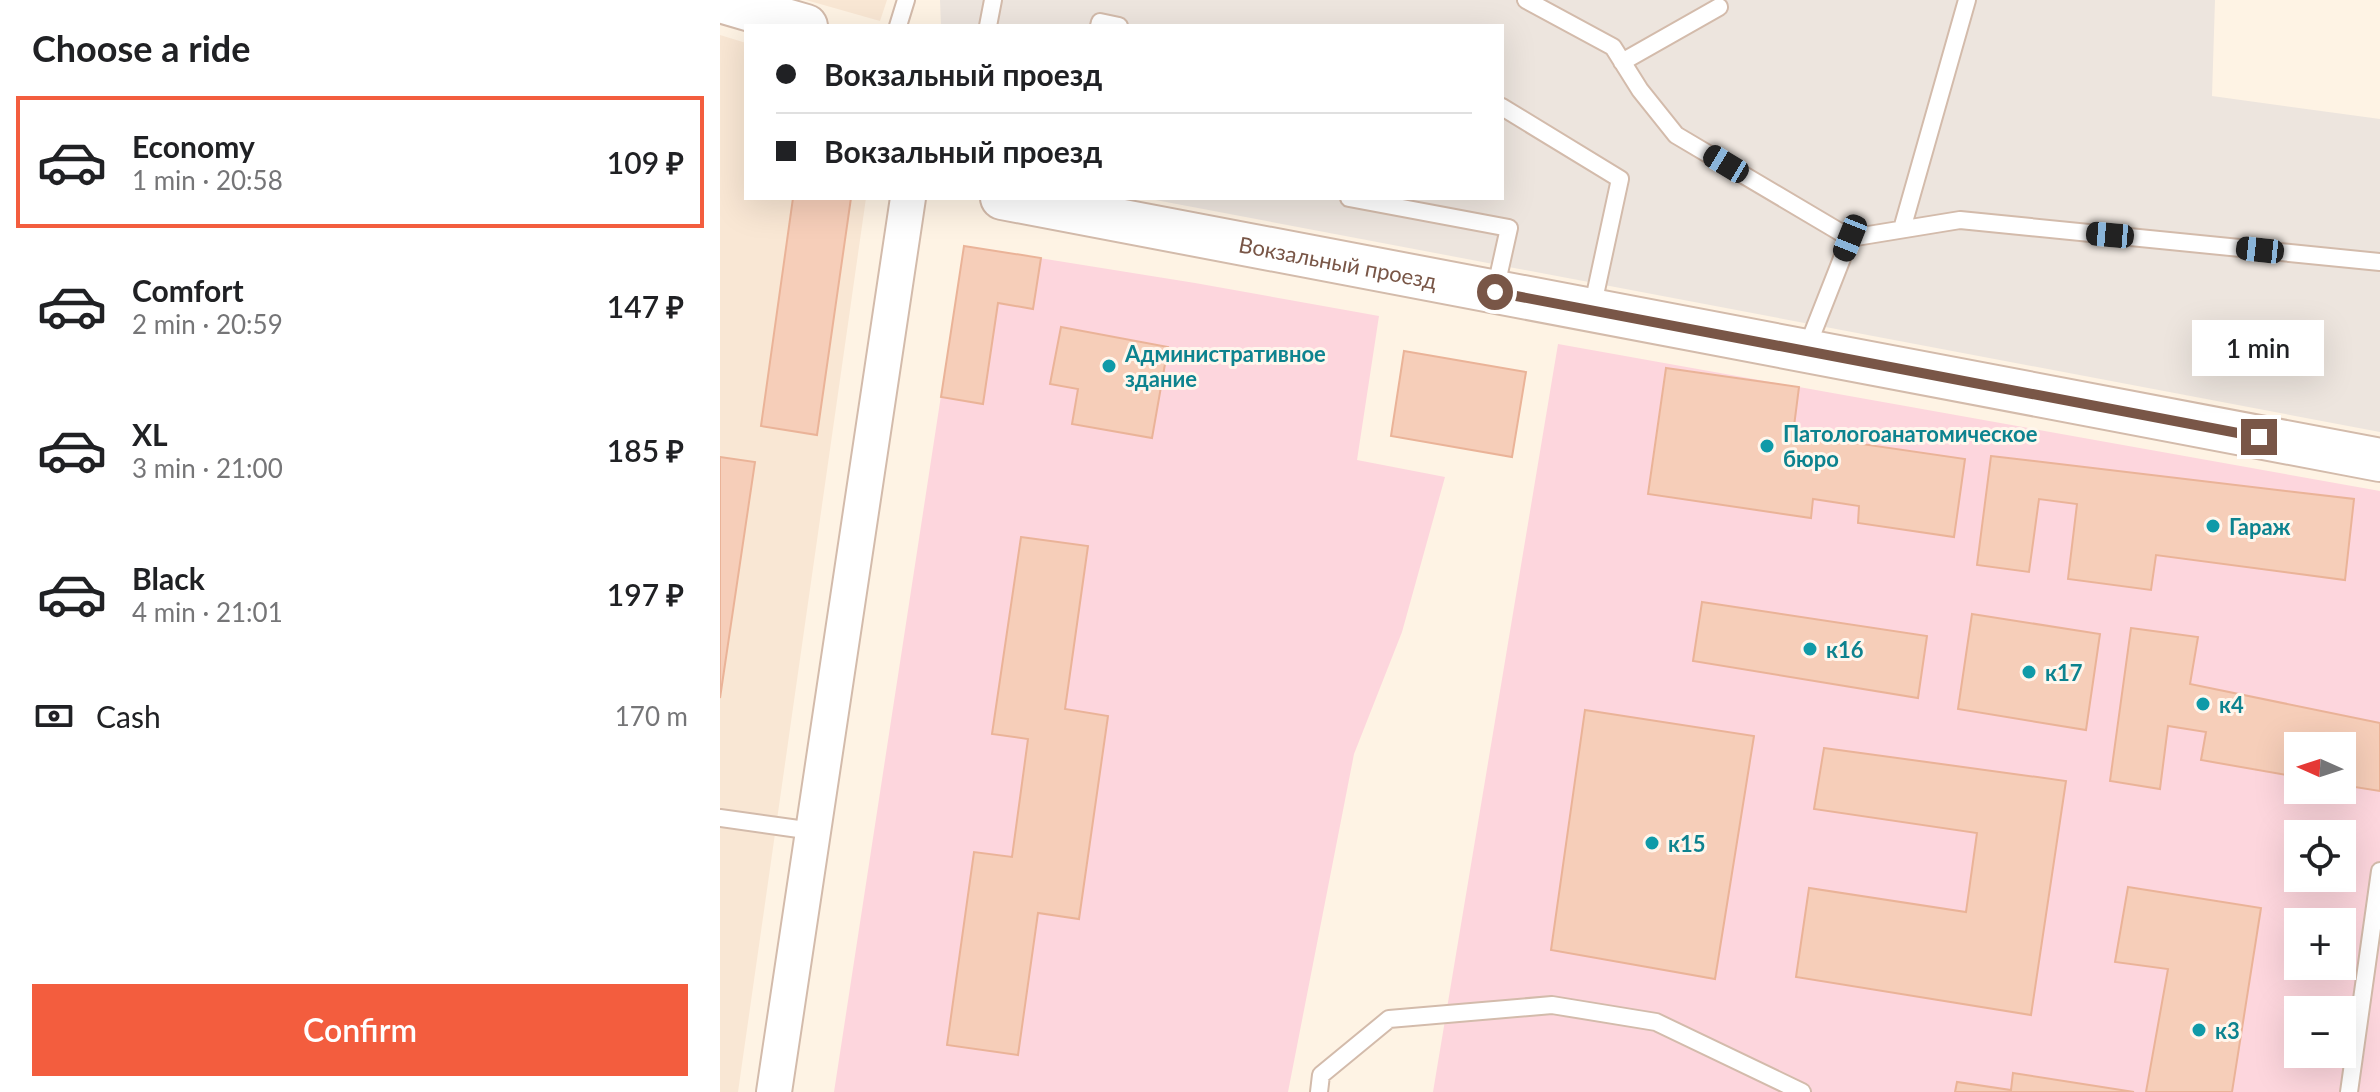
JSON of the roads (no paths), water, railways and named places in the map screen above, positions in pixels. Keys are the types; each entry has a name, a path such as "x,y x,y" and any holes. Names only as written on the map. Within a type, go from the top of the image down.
{"street":[{"path":"720,1 799,24"},
{"path":"774,1092 908,200"},
{"name":"Вокзальный проезд","path":"1012,200 2380,460"}],"lane":[{"path":"899,24 906,0"},
{"path":"988,24 993,0"},
{"path":"1526,0 1613,47 1640,90 1676,135 1850,238 1960,220 2380,262"},
{"path":"1902,229 1967,0"},
{"path":"1622,62 1719,7"},
{"path":"1504,108 1620,179 1591,310"},
{"path":"1360,200 1509,228 1495,292"},
{"path":"1805,351 1850,238"},
{"path":"720,818 813,831"},
{"path":"2349,1092 2380,871"},
{"path":"1319,1092 1321,1075 1389,1019 1552,1005 1656,1022 1802,1092"}],"place":[{"name":"Административное здание","path":"1109,366"},
{"name":"Патологоанатомическое бюро","path":"1767,446"},
{"name":"Гараж","path":"2213,526"},
{"name":"к16","path":"1810,649"},
{"name":"к17","path":"2029,672"},
{"name":"к4","path":"2203,704"},
{"name":"к15","path":"1652,843"},
{"name":"к3","path":"2199,1030"}]}
